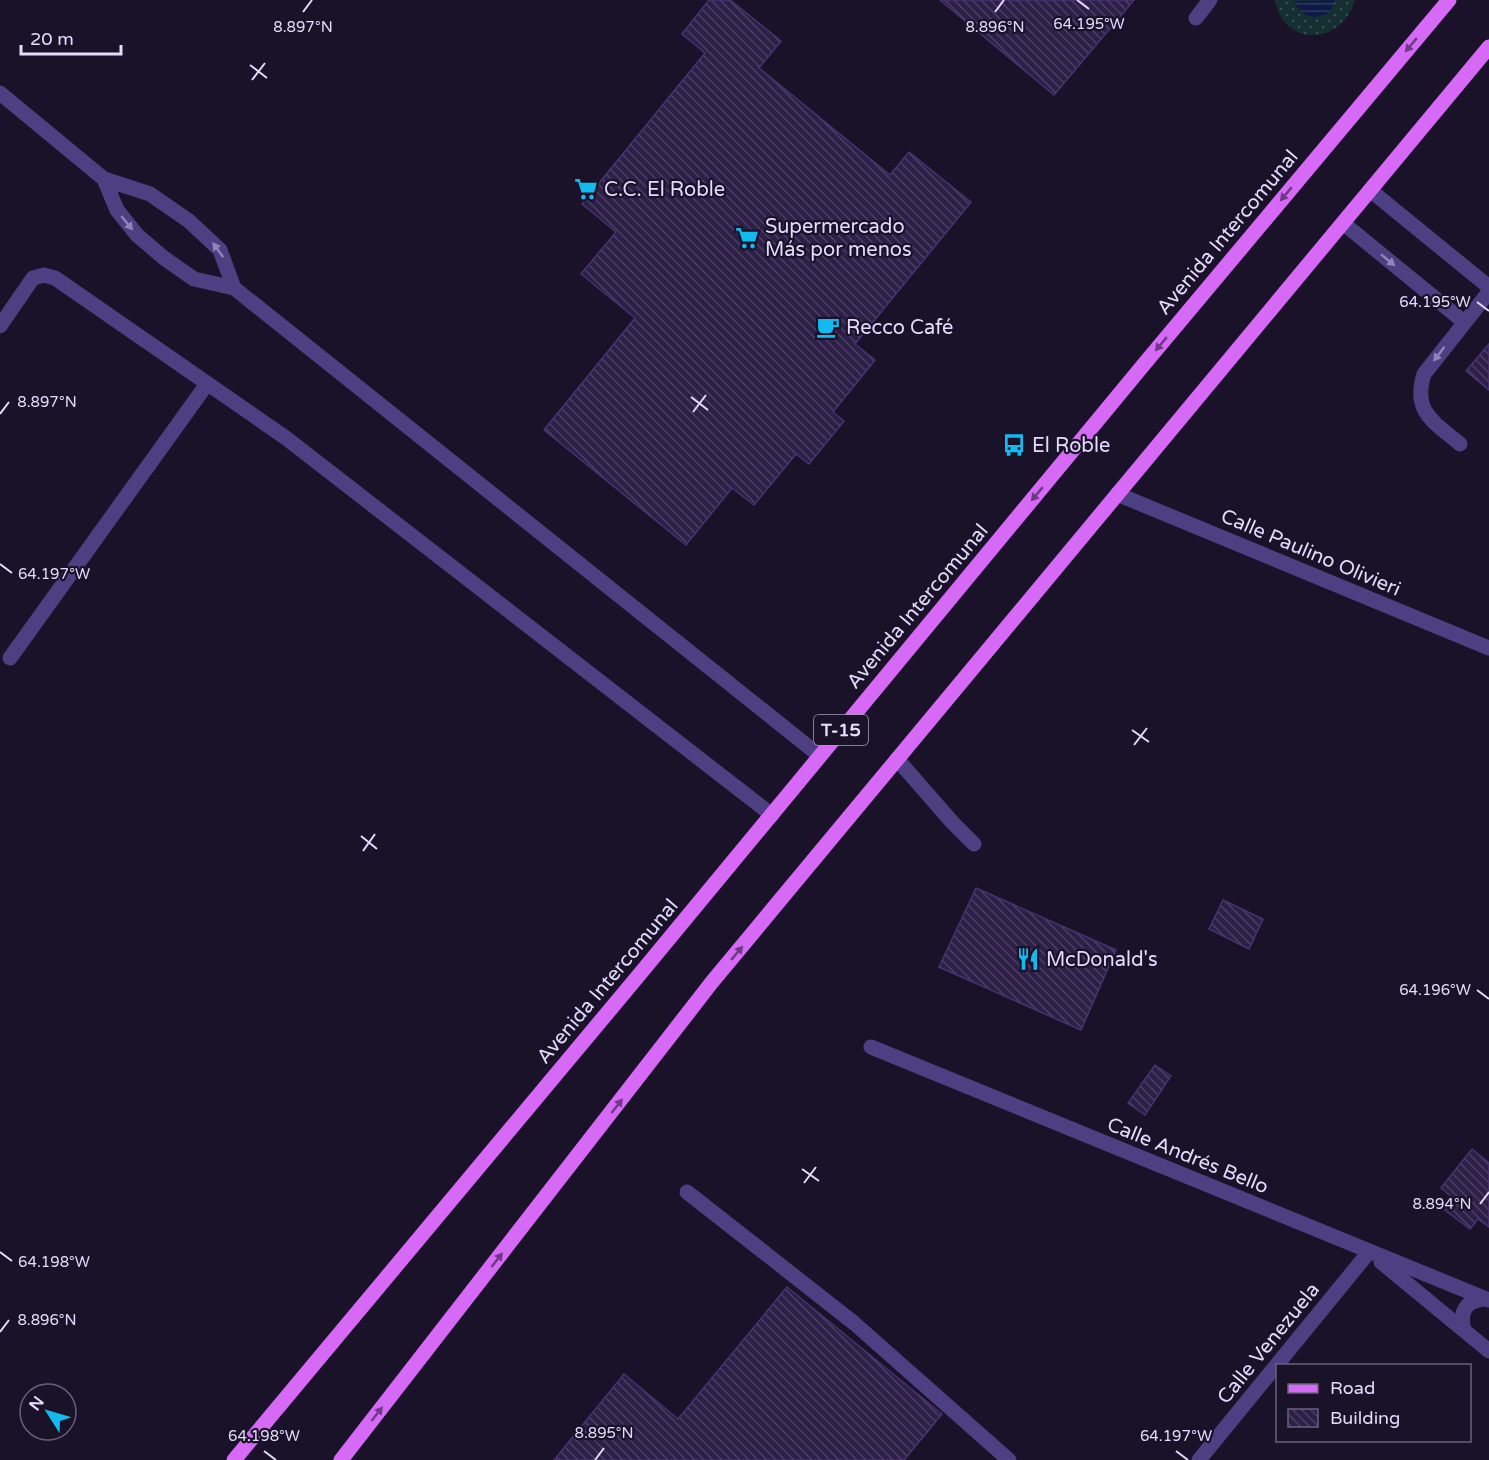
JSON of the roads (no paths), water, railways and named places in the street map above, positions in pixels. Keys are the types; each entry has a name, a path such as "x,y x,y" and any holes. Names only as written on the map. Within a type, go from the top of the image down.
{"main road":[{"name":"Avenida Intercomunal","path":"234,1460 1449,0"},
{"path":"341,1460 712,982 1489,47"}],"street":[{"path":"1196,18 1210,0"},
{"path":"0,93 104,179 150,194 189,221 220,250 234,288"},
{"path":"104,179 117,210 137,235 164,258 194,279 234,288 820,756"},
{"path":"1370,190 1489,287"},
{"path":"1343,223 1464,322"},
{"path":"0,326 33,278 44,275 55,278 286,438 772,815"},
{"path":"1460,444 1431,420 1421,404 1419,390 1424,374 1489,292"},
{"path":"10,658 207,384"},
{"name":"Calle Paulino Olivieri","path":"1117,494 1489,648"},
{"path":"897,759 974,844"},
{"name":"Calle Andrés Bello","path":"870,1047 1487,1300"},
{"path":"687,1192 854,1323 1009,1460"},
{"path":"1369,1252 1489,1351"},
{"name":"Calle Venezuela","path":"1277,1364 1369,1252"},
{"path":"1464,1330 1462,1322 1466,1307 1474,1300 1487,1300"},
{"name":"Calle Venezuela","path":"1198,1460 1276,1365"}],"water":[{"path":"1336,0 1329,13 1318,17 1308,16 1294,1"}],"place":[{"name":"C.C. El Roble","path":"586,189"},
{"name":"Supermercado Más por menos","path":"747,238"},
{"name":"Recco Café","path":"828,327"},
{"name":"El Roble","path":"1014,445"},
{"name":"McDonald's","path":"1028,959"}]}
